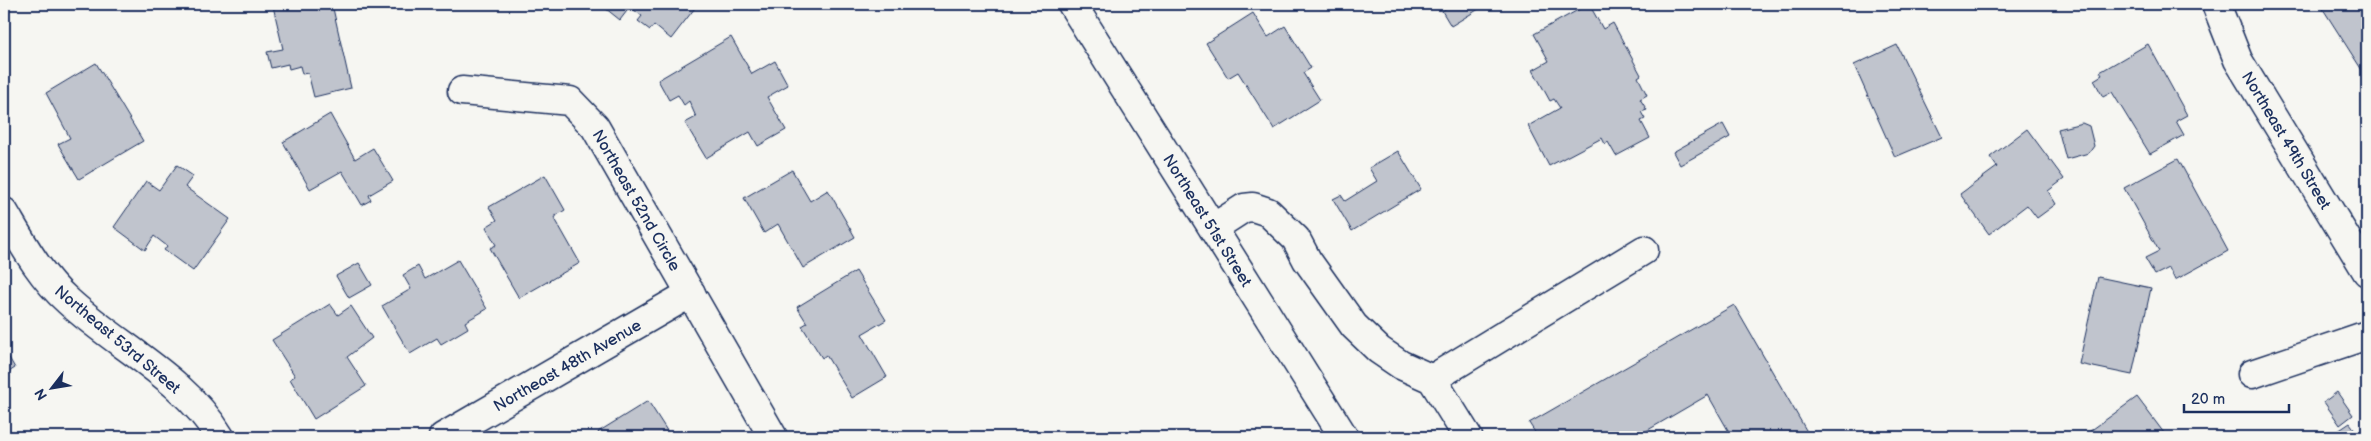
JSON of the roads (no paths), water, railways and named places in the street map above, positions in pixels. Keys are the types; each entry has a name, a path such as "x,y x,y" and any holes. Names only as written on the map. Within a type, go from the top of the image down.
{"street":[{"name":"Northeast 51st Street","path":"1072,4 1344,437"},
{"name":"Northeast 49th Street","path":"2216,4 2238,60 2367,272"},
{"name":"Northeast 52nd Circle","path":"462,91 570,101 595,127 773,437"},
{"path":"1213,228 1244,208 1253,207 1268,212 1296,239 1307,260 1354,326 1379,350 1401,365 1432,378 1468,437"},
{"name":"Northeast 53rd Street","path":"4,212 35,264 68,301 172,380 211,423 220,437"},
{"path":"1432,378 1644,250"},
{"name":"Northeast 48th Avenue","path":"443,437 691,293"},
{"path":"2252,374 2367,335"}]}
